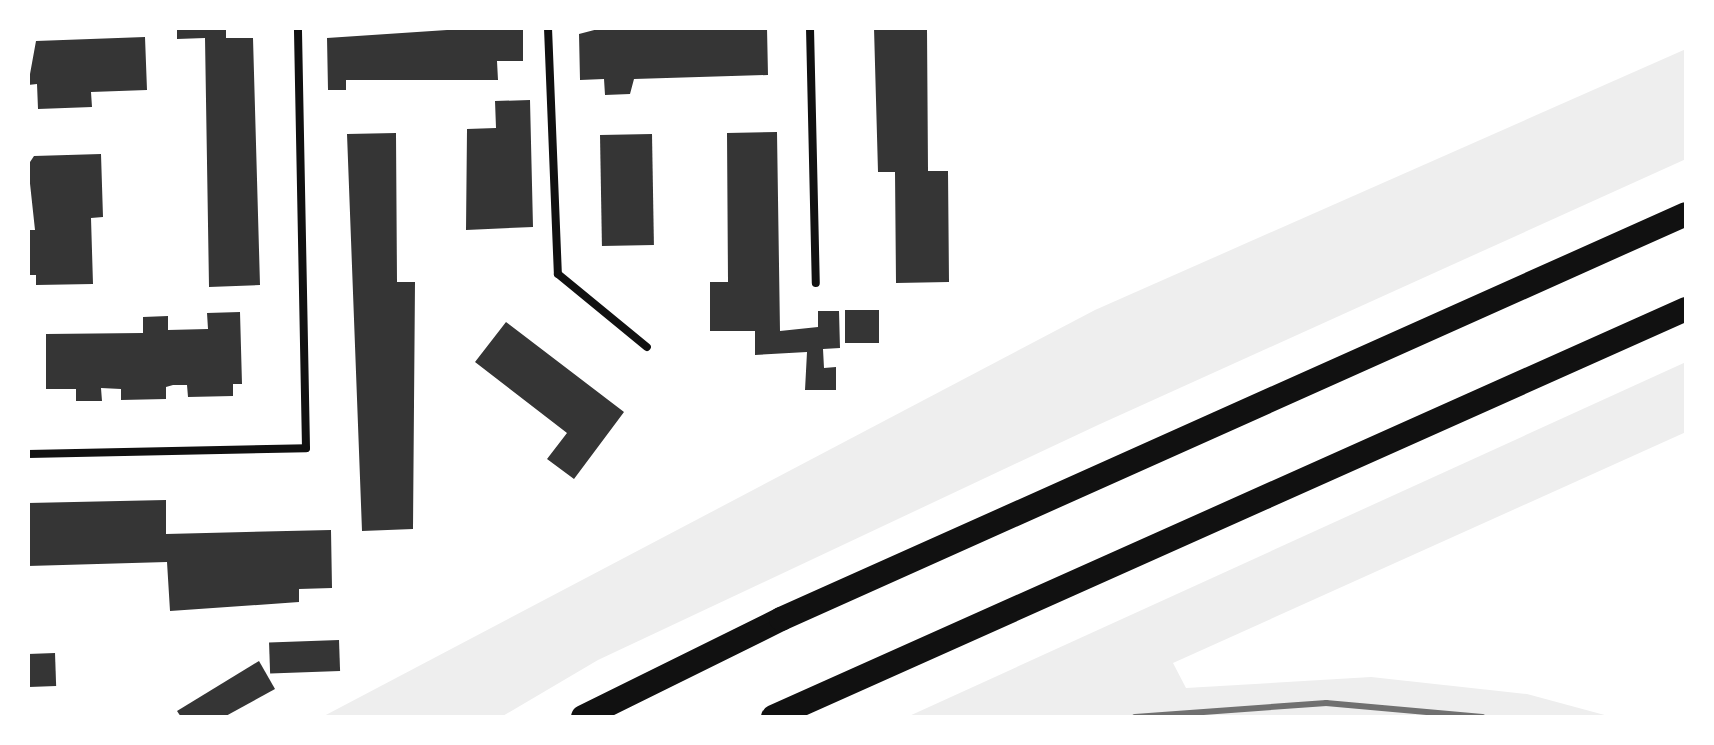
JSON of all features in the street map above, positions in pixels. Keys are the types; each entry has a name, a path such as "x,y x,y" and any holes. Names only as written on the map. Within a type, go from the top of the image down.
{"highway":[{"path":"583,717 781,619 1686,214"},
{"path":"773,717 1686,309"}],"street":[{"path":"28,454 306,448 298,28"},
{"path":"548,28 558,274 647,347"},
{"path":"810,28 816,283"}],"shaded area":[{"path":"1686,49 1686,159 1098,425 598,660 501,717 322,717 1095,310"},
{"path":"1686,362 1686,432 1173,663 1186,688 1371,677 1527,694 1612,717 907,717"}],"building":[{"path":"177,28 226,28 226,38 253,38 260,285 209,287 205,38 177,39"},
{"path":"477,28 523,30 523,61 497,61 498,80 346,80 346,90 328,90 327,38"},
{"path":"602,28 767,28 768,75 634,79 630,94 605,95 604,79 580,80 579,34"},
{"path":"874,28 927,28 928,171 948,171 949,282 896,283 895,172 878,172"},
{"path":"145,37 147,90 91,92 92,107 38,109 37,84 28,85 36,41"},
{"path":"530,100 533,227 466,230 467,129 496,128 495,101"},
{"path":"777,132 780,331 818,327 818,311 839,311 840,348 823,349 824,368 836,367 836,390 805,390 807,352 755,355 755,331 710,331 710,282 728,282 727,133"},
{"path":"396,133 397,282 415,282 413,529 362,531 347,134"},
{"path":"652,134 654,245 602,246 600,135"},
{"path":"101,154 103,217 91,218 93,284 36,285 36,275 28,275 28,230 35,230 28,165 34,156"},
{"path":"845,310 879,310 879,343 845,343"},
{"path":"240,312 242,384 233,384 233,396 188,397 187,385 173,385 166,387 166,399 121,400 121,389 101,388 102,401 76,401 76,389 46,389 46,334 143,333 143,317 168,316 168,330 208,329 207,313"},
{"path":"506,322 624,412 574,479 547,459 567,433 475,362"},
{"path":"166,500 166,534 331,530 332,588 299,589 299,602 170,611 167,562 28,566 28,503"},
{"path":"339,640 340,671 270,673 269,642"},
{"path":"55,653 56,686 29,687 28,654"},
{"path":"259,661 275,689 224,717 181,717 177,711"}],"railway":[{"path":"1135,717 1326,703 1482,717"}]}
